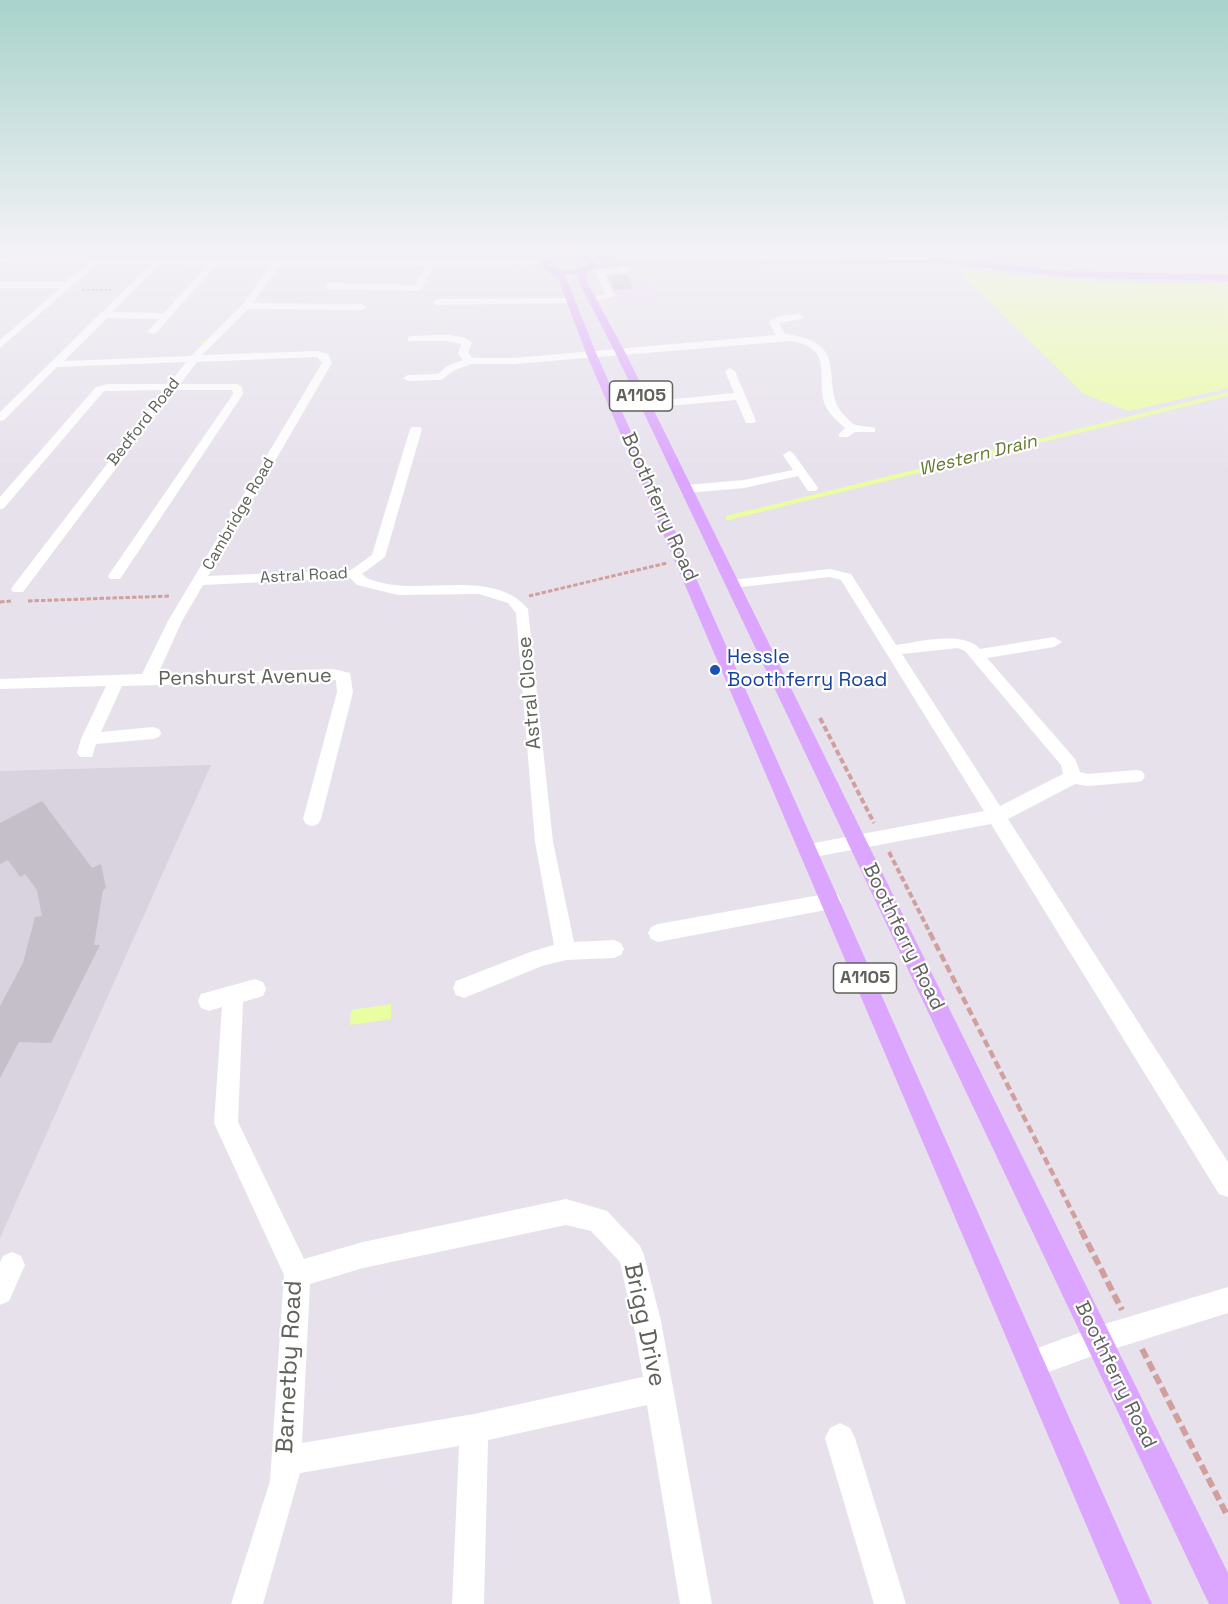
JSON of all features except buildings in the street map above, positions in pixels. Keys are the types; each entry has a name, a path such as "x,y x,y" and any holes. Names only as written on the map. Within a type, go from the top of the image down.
{"main road":[{"name":"Boothferry Road","path":"580,324 1136,1604"},
{"name":"Boothferry Road","path":"605,324 1226,1604"}],"street":[{"path":"0,345 24,324"},
{"path":"0,418 95,324"},
{"path":"152,332 159,324"},
{"name":"Bedford Road","path":"18,589 171,387 195,357 228,324"},
{"path":"775,324 782,337"},
{"path":"408,378 441,377 453,367 470,361 514,361 782,337 804,338 815,345 828,374 828,394 832,406 848,431 871,430"},
{"path":"411,339 446,338 467,342 463,354 470,361"},
{"name":"Cambridge Road","path":"148,679 175,621 327,363 324,356 318,354 195,357"},
{"path":"56,364 195,357"},
{"path":"730,371 750,421"},
{"path":"0,505 100,389 234,386 239,390 115,576"},
{"path":"645,405 740,396"},
{"name":"Astral Road","path":"200,581 354,574 378,556 386,536 416,429"},
{"path":"789,455 812,488"},
{"path":"686,489 744,484 799,472"},
{"path":"732,584 837,573 846,577 1228,1185"},
{"path":"354,574 362,582 398,591 480,590 513,600"},
{"name":"Astral Close","path":"513,600 523,612 544,842 566,951"},
{"path":"975,655 1054,642"},
{"path":"892,650 960,643 970,648 1069,763 1071,777"},
{"name":"Penshurst Avenue","path":"0,684 333,674 344,677 345,692 312,819"},
{"path":"116,681 88,746 153,733"},
{"path":"809,851 997,816 1058,786 1071,777 1088,780 1136,776"},
{"path":"658,933 831,901"},
{"path":"464,988 540,957 566,951 614,949"},
{"name":"Barnetby Road","path":"232,996 226,1123 297,1274 285,1481 247,1604"},
{"name":"Brigg Drive","path":"297,1274 363,1255 566,1212 598,1220 631,1254 647,1321 696,1604"},
{"path":"0,1292 12,1265"},
{"path":"1032,1364 1131,1329 1228,1300"},
{"path":"286,1461 474,1429 658,1388"},
{"path":"468,1604 474,1429"},
{"path":"840,1437 890,1604"}],"path":[{"path":"513,600 672,561"},
{"path":"43,601 191,596"},
{"path":"815,709 1228,1518"}],"shaded area":[{"path":"1012,324 1228,324 1228,388 1129,411 1084,394"},
{"path":"211,765 0,1238 0,771"},
{"path":"391,1004 391,1019 350,1025 351,1010"}],"waterway":[{"path":"200,342 212,342"},
{"name":"Western Drain","path":"744,514 1228,394"},
{"name":"Western Drain","path":"728,518 750,512"}],"place":[{"name":"Hessle Boothferry Road","path":"715,670"}]}
